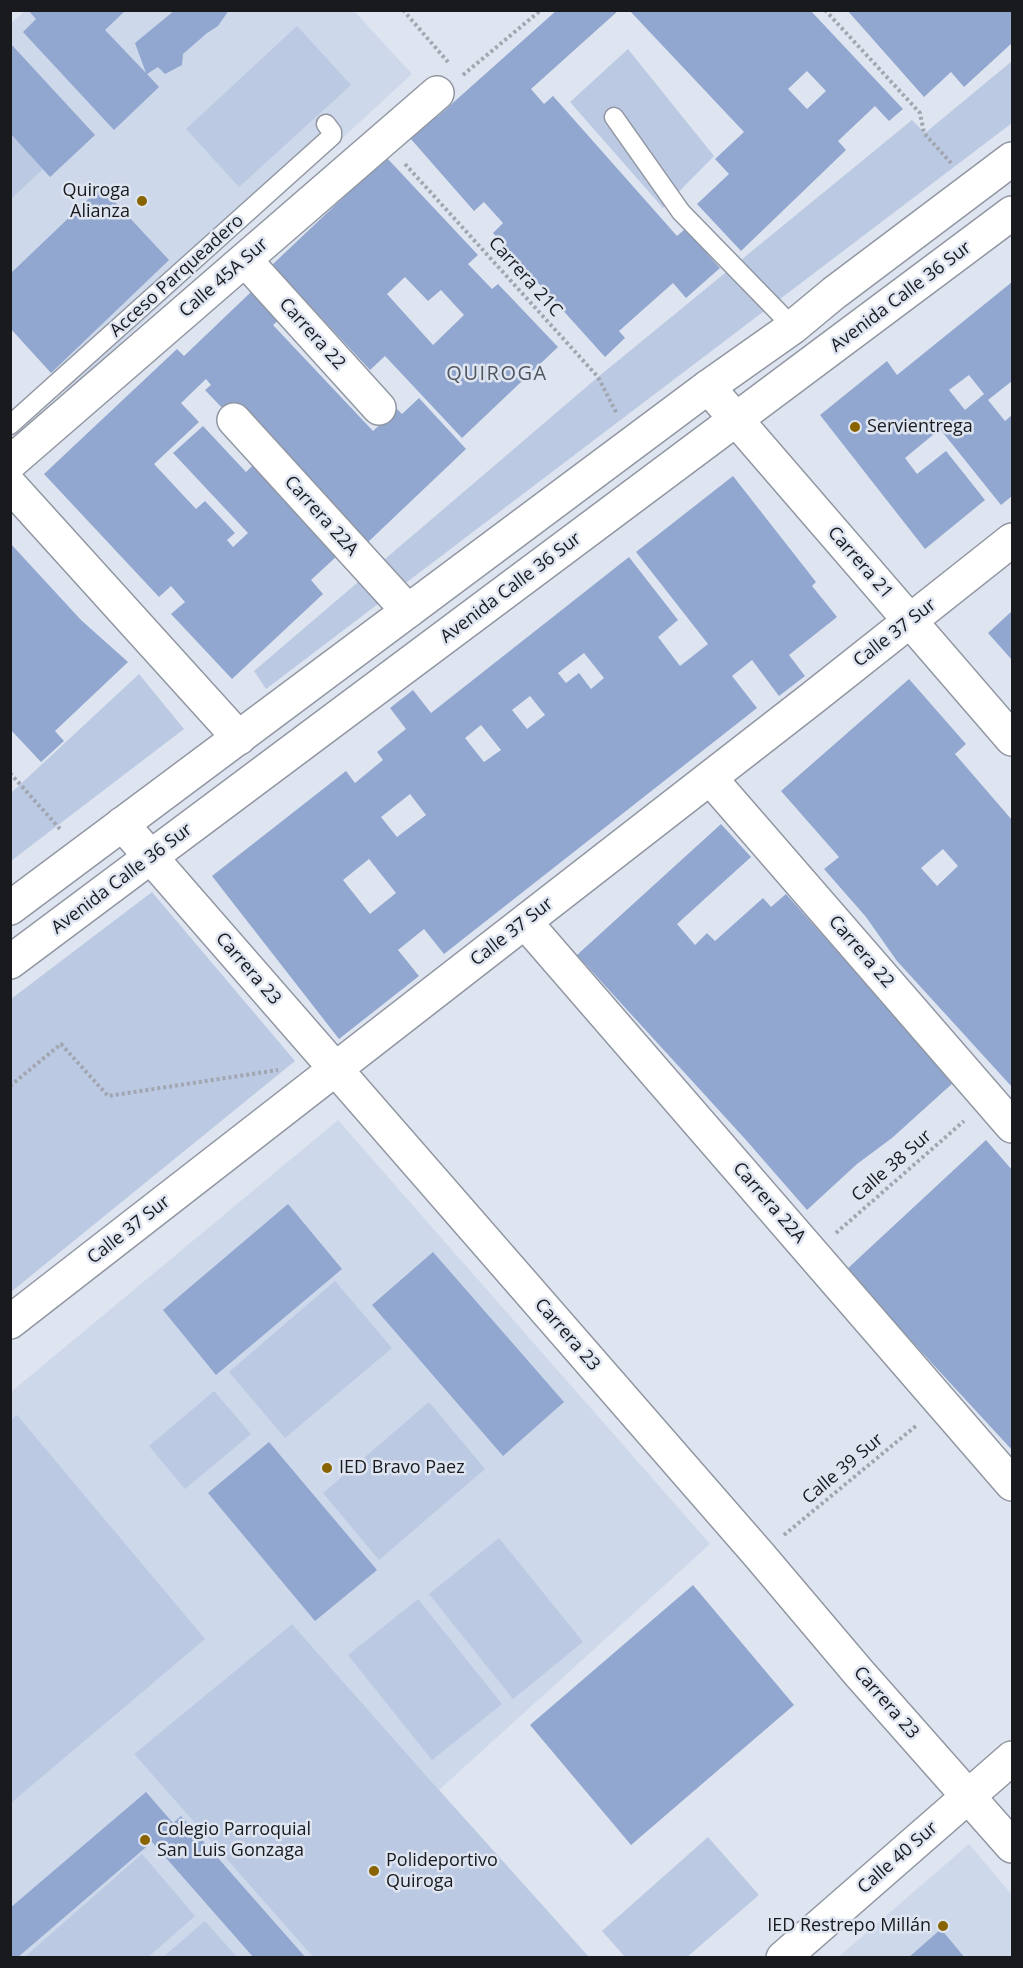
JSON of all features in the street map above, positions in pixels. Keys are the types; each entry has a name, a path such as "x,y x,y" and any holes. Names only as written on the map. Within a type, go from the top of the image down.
{"street":[{"name":"Calle 45A Sur","path":"10,463 382,139 449,85"},
{"path":"10,908 708,387 793,327 834,293 1012,159"},
{"name":"Avenida Calle 36 Sur","path":"10,962 1012,213"},
{"name":"Carrera 22","path":"245,260 380,408"},
{"name":"Carrera 21","path":"708,387 1012,739"},
{"name":"Carrera 22A","path":"234,420 408,611"},
{"path":"10,485 239,738"},
{"name":"Calle 37 Sur","path":"10,1322 711,778 1012,540"},
{"name":"Carrera 22","path":"711,778 1012,1126"},
{"name":"Carrera 23","path":"122,824 1012,1846"},
{"name":"Carrera 22A","path":"525,922 1012,1484"},
{"name":"Calle 40 Sur","path":"783,1958 1012,1758"}],"lane":[{"path":"614,117 681,212 793,327"},
{"name":"Acceso Parqueadero","path":"10,424 332,136 326,124"}],"path":[{"path":"403,10 449,85 542,10"},
{"path":"825,10 920,113 924,133 973,189"},
{"name":"Carrera 21C","path":"382,139 598,377 625,430 635,442"},
{"path":"10,774 83,854"},
{"path":"10,1086 61,1044 108,1096 280,1070"},
{"name":"Calle 38 Sur","path":"813,1254 990,1099"},
{"name":"Calle 39 Sur","path":"760,1556 943,1403"}],"shaded area":[{"name":"Quiroga Alianza","path":"25,11 354,11 412,74 68,391 11,328 10,24"},
{"path":"297,26 351,85 239,187 186,129"},
{"path":"628,49 714,156 663,208 570,102"},
{"path":"1012,61 1012,123 266,689 254,671 598,377 912,120 925,133"},
{"path":"11,132 44,168 11,199"},
{"path":"139,674 184,729 11,861 11,793"},
{"path":"152,892 295,1061 11,1292 11,999"},
{"name":"IED Bravo Paez","path":"338,1120 710,1544 439,1790 292,1624 134,1754 313,1957 11,1958 11,1392"},
{"path":"335,1281 392,1348 285,1438 229,1372"},
{"path":"214,1391 251,1434 185,1489 149,1446"},
{"path":"429,1402 485,1469 379,1560 323,1493"},
{"path":"17,1415 205,1639 11,1803 10,1421"},
{"path":"499,1538 583,1642 513,1699 429,1594"},
{"path":"418,1599 502,1704 432,1760 348,1655"},
{"name":"Polideportivo Quiroga","path":"292,1624 589,1957 313,1957 134,1754"},
{"path":"708,1837 759,1895 687,1957 625,1957 602,1931"},
{"name":"IED Restrepo Millán","path":"969,1844 1012,1895 1012,1957 837,1958"},
{"path":"142,1854 195,1916 148,1957 29,1957 27,1955"},
{"path":"205,1921 237,1957 163,1957"}],"building":[{"path":"28,10 126,10 105,30 146,73 135,43 175,10 229,10 218,26 183,54 182,65 165,74 158,67 147,74 159,87 114,130 23,32 36,19"},
{"path":"557,10 619,10 531,89 544,104 553,96 677,236 685,229 720,268 686,298 673,283 619,331 625,338 605,357 493,233 503,223 484,202 474,211 410,138 435,115 437,117"},
{"path":"629,10 810,10 903,109 889,121 875,106 838,141 846,150 741,251 697,204 729,174 715,159 744,132","holes":["807,71 826,91 807,109 788,89"]},
{"path":"847,10 1012,10 1012,43 964,87 951,72 924,97"},
{"path":"10,43 95,135 50,177 10,133"},
{"path":"386,157 478,255 468,264 492,289 498,284 558,347 462,438 385,356 370,370 272,265","holes":["405,277 428,301 441,290 464,315 433,345 387,294"]},
{"path":"101,187 169,260 51,373 10,328 10,274"},
{"path":"1012,282 1012,381 988,400 1005,421 1012,415 1012,496 1001,505 940,429 905,458 917,474 946,451 985,500 925,549 820,415 887,361 897,375","holes":["969,375 984,394 965,410 949,390"]},
{"path":"251,292 279,320 273,325 373,431 397,409 402,414 419,398 466,449 367,543 233,402 224,410 205,390 211,385 206,379 181,403 199,422 154,464 196,509 205,501 235,533 227,540 233,547 248,533 173,453 203,426 246,472 253,465 337,556 311,580 323,594 232,679 171,614 185,602 171,586 159,597 44,474 177,349 184,356"},
{"path":"733,476 816,582 812,586 837,617 789,655 805,676 779,696 752,660 732,676 757,708 444,954 424,929 398,950 419,976 339,1039 212,876 346,771 355,783 383,760 377,752 406,729 390,708 413,690 431,713 629,557 678,620 658,637 680,666 708,644 636,552","holes":["584,653 604,678 591,689 579,673 566,683 558,673","530,696 545,715 527,729 512,710","481,725 501,750 484,762 465,738","410,794 426,815 397,837 381,817","369,859 396,893 370,914 343,880"]},
{"path":"10,543 81,620 128,662 55,731 64,741 41,762 10,729"},
{"path":"1012,611 1012,660 988,633"},
{"path":"909,679 966,744 955,754 1012,820 1012,1087 897,961 866,917 824,869 839,857 781,791","holes":["943,849 958,866 937,886 921,868"]},
{"path":"721,824 751,857 677,924 695,945 707,933 715,941 763,898 771,907 786,894 954,1082 892,1138 857,1164 807,1210 577,955"},
{"path":"986,1140 1012,1170 1012,1450 846,1270"},
{"path":"288,1204 342,1269 216,1375 163,1310"},
{"path":"433,1252 564,1402 503,1456 372,1305"},
{"path":"269,1442 377,1570 315,1621 208,1493"},
{"path":"693,1585 794,1705 631,1845 530,1725"},
{"path":"146,1792 173,1823 181,1816 306,1958 254,1958 152,1842 17,1958 10,1958 10,1908"},
{"path":"941,1929 965,1958 908,1958"}],"place":[{"name":"Quiroga Alianza","path":"142,201"},
{"name":"Servientrega","path":"855,427"},
{"name":"IED Bravo Paez","path":"327,1468"},
{"name":"Colegio Parroquial San Luis Gonzaga","path":"145,1840"},
{"name":"Polideportivo Quiroga","path":"374,1871"},
{"name":"IED Restrepo Millán","path":"943,1926"}],"district":[{"name":"QUIROGA","path":"497,374"}]}
